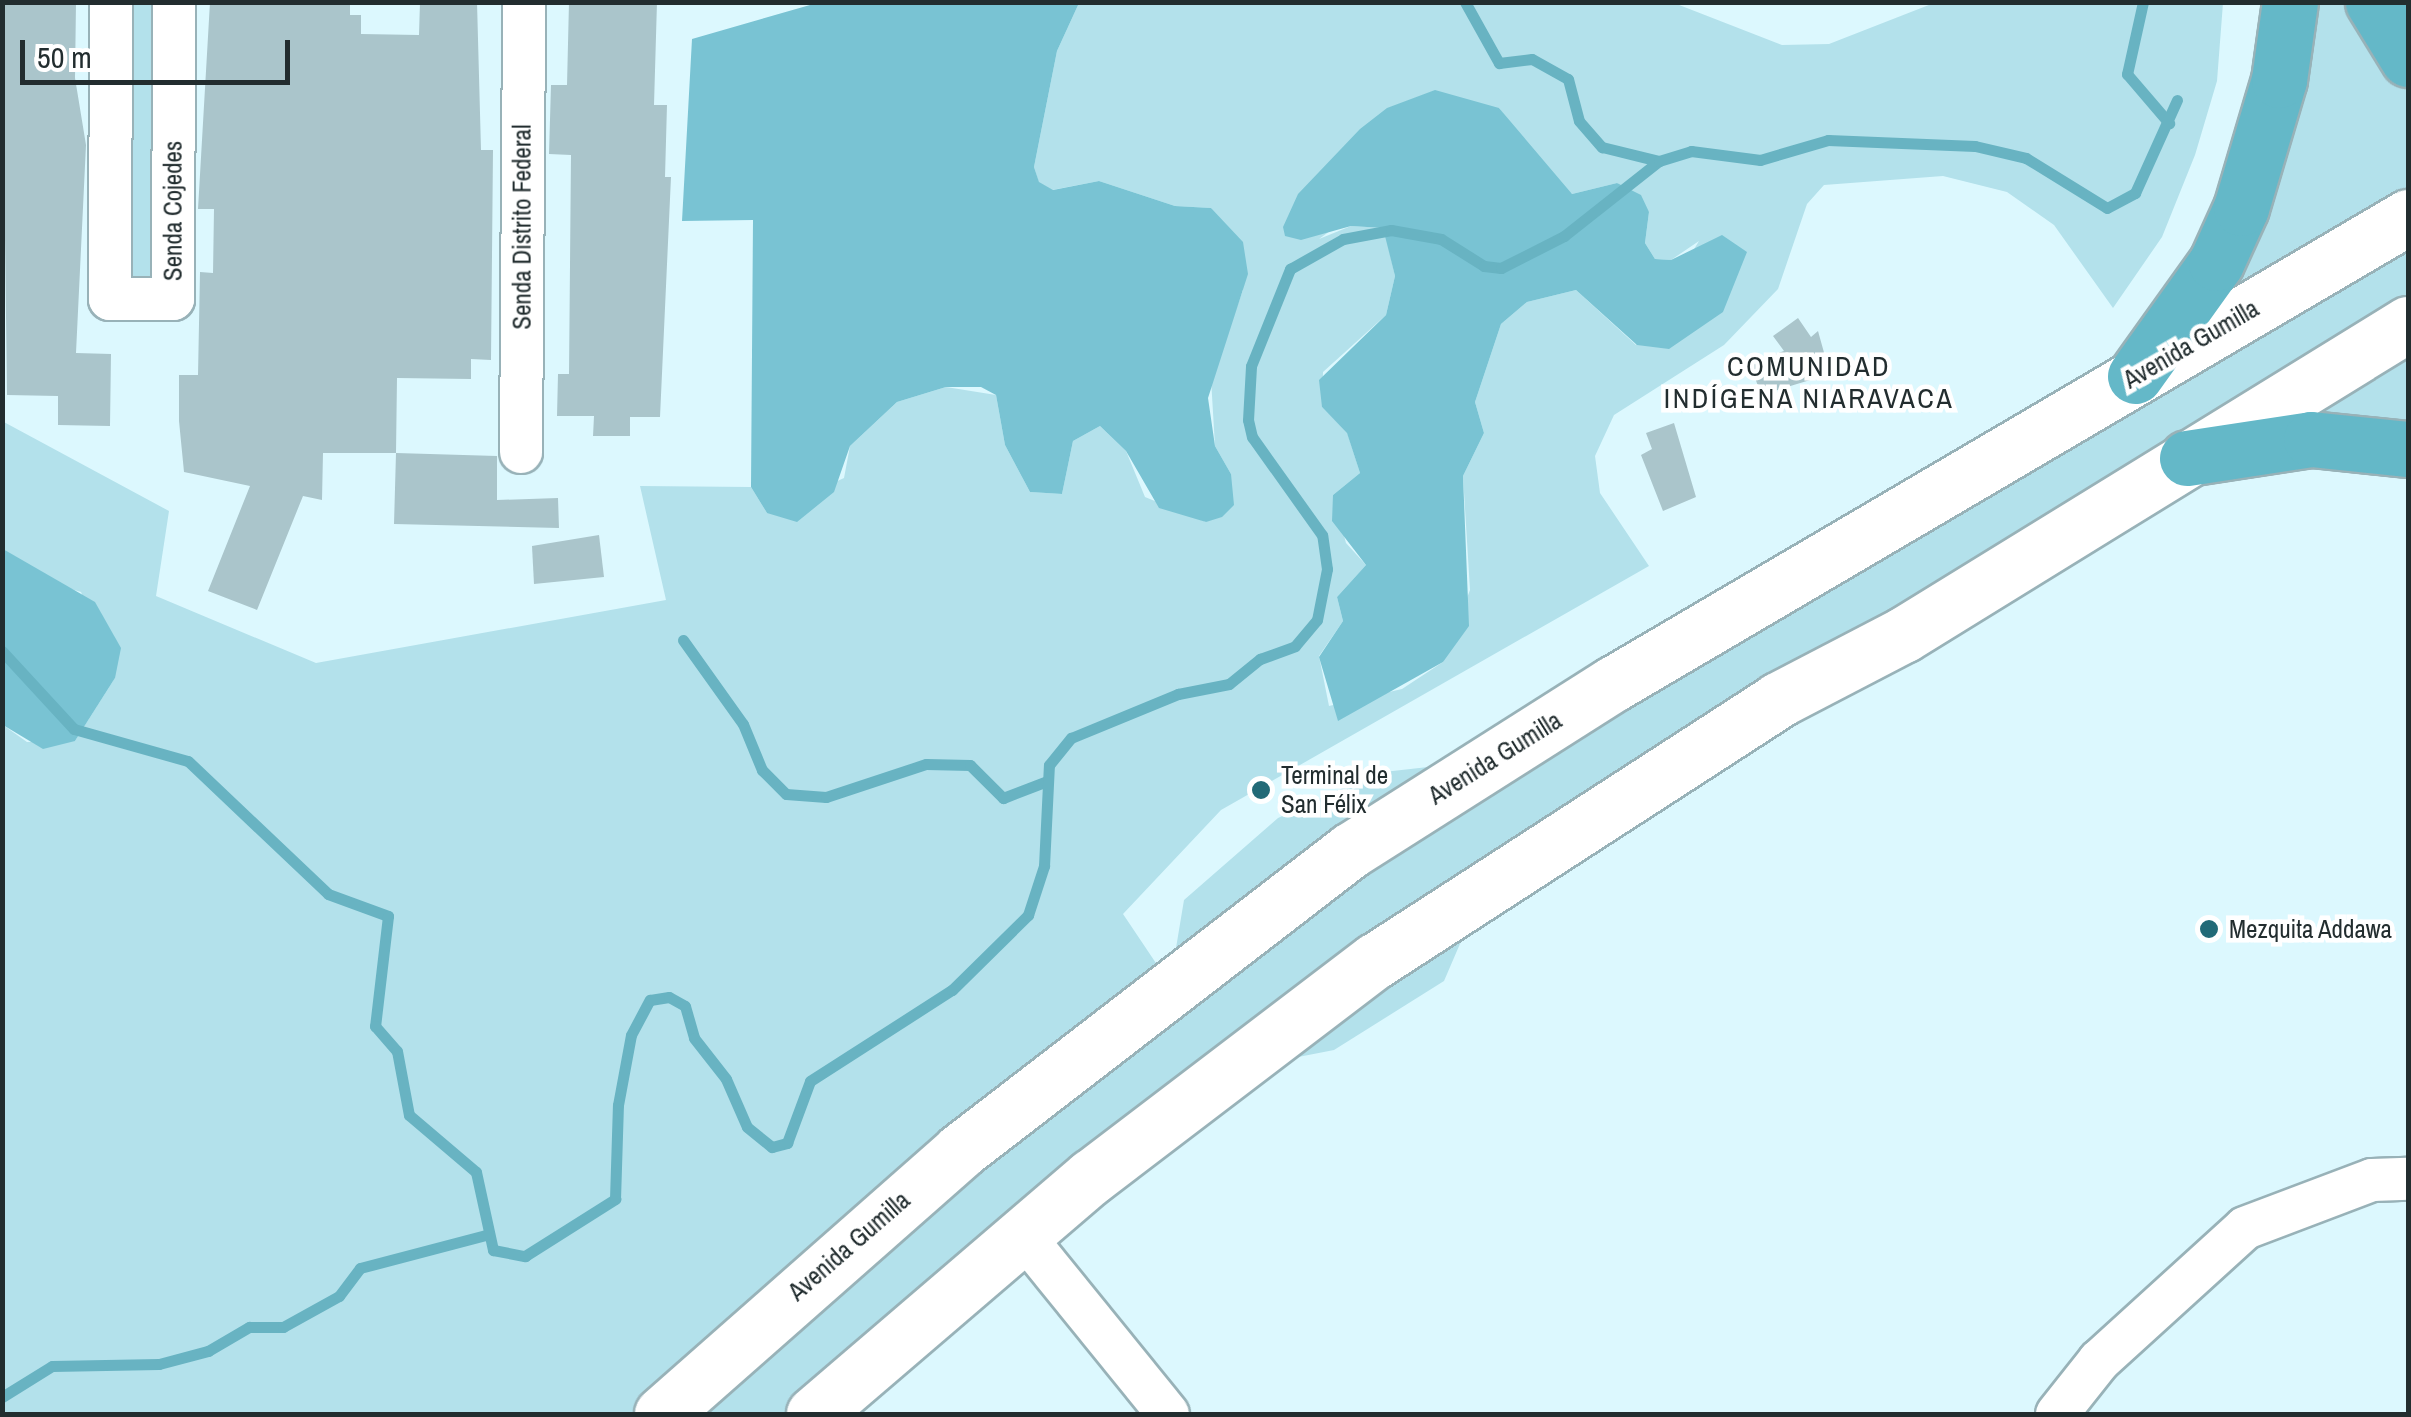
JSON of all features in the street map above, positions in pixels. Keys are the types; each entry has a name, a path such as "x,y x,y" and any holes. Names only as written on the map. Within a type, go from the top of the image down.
{"highway":[{"path":"2136,376 2216,263 2241,208 2279,80 2290,2"},
{"path":"2373,2 2408,59"},
{"path":"2187,458 2312,438 2408,449"}],"main road":[{"name":"Avenida Gumilla","path":"662,1414 960,1151 1352,850 1614,684 2408,216"},
{"path":"814,1414 1023,1235 1256,1047 1468,898 1778,700 1903,635 2408,324"}],"street":[{"name":"Senda Cojedes","path":"110,2 110,300 173,299 174,2"},
{"name":"Senda Distrito Federal","path":"521,452 524,2"},
{"path":"2057,1414 2099,1361 2245,1228 2372,1180 2408,1179"},
{"path":"1023,1235 1168,1414"}],"shaded area":[{"path":"111,3 174,3 173,299 110,299"},
{"path":"817,3 1079,3 1057,51 1034,167 1039,182 1053,190 1099,181 1175,206 1211,208 1243,242 1248,274 1208,398 1215,446 1231,474 1234,505 1222,517 1206,522 1159,508 1126,451 1100,426 1073,441 1062,494 1030,492 1005,445 996,395 981,387 946,387 897,402 850,446 834,492 797,522 767,513 751,487 753,220 682,221 692,39"},
{"path":"1079,3 1674,3 1782,45 1829,44 1934,3 2223,3 2217,81 2195,155 2162,237 2113,308 2054,225 2007,192 1943,176 1824,185 1807,204 1778,289 1724,345 1614,415 1595,456 1600,493 1649,566 1221,810 1123,914 1170,984 1184,900 1278,818 1375,773 1490,760 2135,376 2187,307 2290,3 2408,3 2408,449 2254,444 1484,888 1444,981 1334,1050 1227,1071 814,1414 3,1414 3,725 27,742 75,741 115,678 81,592 48,582 3,549 2,421 169,511 156,596 316,663 666,600 640,486 751,487 767,513 844,478 850,446 897,402 946,387 996,395 1005,445 1030,492 1062,494 1073,441 1100,426 1126,451 1145,497 1206,522 1231,474 1215,446 1211,379 1243,290 1211,208 1175,206 1099,181 1052,190 1039,183 1034,167 1057,51","holes":["1499,108 1558,187 1572,194 1617,183 1649,212 1645,243 1655,259 1671,260 1699,241 1636,345 1576,290 1527,302 1501,324 1475,402 1484,433 1463,476 1470,590 1443,662 1402,689 1329,706 1319,656 1343,621 1337,597 1366,565 1346,543 1333,495 1360,473 1347,432 1322,407 1323,372 1386,315 1395,276 1384,228 1351,226 1319,239"]},
{"path":"1435,90 1499,108 1572,194 1617,183 1641,195 1649,212 1645,243 1655,259 1671,260 1722,235 1747,252 1723,312 1669,349 1637,345 1576,290 1527,302 1501,324 1475,402 1484,433 1463,476 1469,626 1443,662 1338,721 1319,657 1343,621 1337,597 1366,565 1332,521 1333,495 1360,473 1347,433 1322,407 1319,380 1386,315 1395,276 1383,228 1351,226 1301,240 1285,236 1283,227 1298,194 1360,129 1387,108"},
{"path":"3,549 95,602 121,648 115,678 75,741 43,749 3,725"}],"building":[{"path":"2,2 76,2 75,78 86,145 76,353 111,354 110,426 58,425 58,396 7,395"},
{"path":"210,2 350,3 350,15 361,15 361,34 419,35 420,2 477,2 481,150 493,150 491,360 471,359 471,379 397,378 396,453 323,453 322,500 303,496 257,610 208,591 250,486 184,472 179,421 179,375 198,375 200,272 213,273 214,209 198,209"},
{"path":"569,2 657,2 654,105 667,105 665,177 671,177 660,417 630,417 630,436 593,436 594,416 557,416 558,374 569,374 571,155 549,154 551,85 567,85"},
{"path":"1798,318 1811,337 1818,331 1830,374 1761,395 1750,363 1784,351 1773,336"},
{"path":"1674,423 1696,497 1663,511 1641,455 1652,449 1646,433"},
{"path":"396,453 497,456 497,500 558,498 559,528 394,524"},
{"path":"599,535 604,577 534,584 532,546"}],"waterway":[{"path":"1465,2 1499,63 1532,59 1568,79 1579,121 1602,147 1659,161"},
{"path":"2143,2 2127,74 2169,123"},
{"path":"2,651 74,729 188,761 328,894 388,916 375,1026 397,1051 409,1115 476,1172 493,1250 525,1256 615,1199 618,1105 631,1035 650,1000 669,997 685,1006 694,1038 726,1079 747,1127 772,1147 787,1143 810,1081 952,990 1028,915 1044,866 1049,765 1071,738 1178,694 1229,684 1260,659 1295,646 1317,620 1327,569 1322,535 1252,437 1248,420 1251,366 1290,269 1343,239 1391,230 1441,239 1484,266 1501,268 1564,236 1659,161 1691,151 1760,160 1828,140 1975,146 2026,158 2107,208 2135,193 2177,100"},
{"path":"683,640 743,724 762,770 786,794 826,797 926,764 970,765 1003,798 1047,781"},
{"path":"2,1397 52,1366 159,1364 208,1351 249,1327 283,1327 339,1296 360,1268 486,1235"}],"place":[{"name":"Terminal de San Félix","path":"1261,790"},
{"name":"Mezquita Addawa","path":"2209,929"}],"district":[{"name":"COMUNIDAD INDÍGENA NIARAVACA","path":"1809,382"}]}
